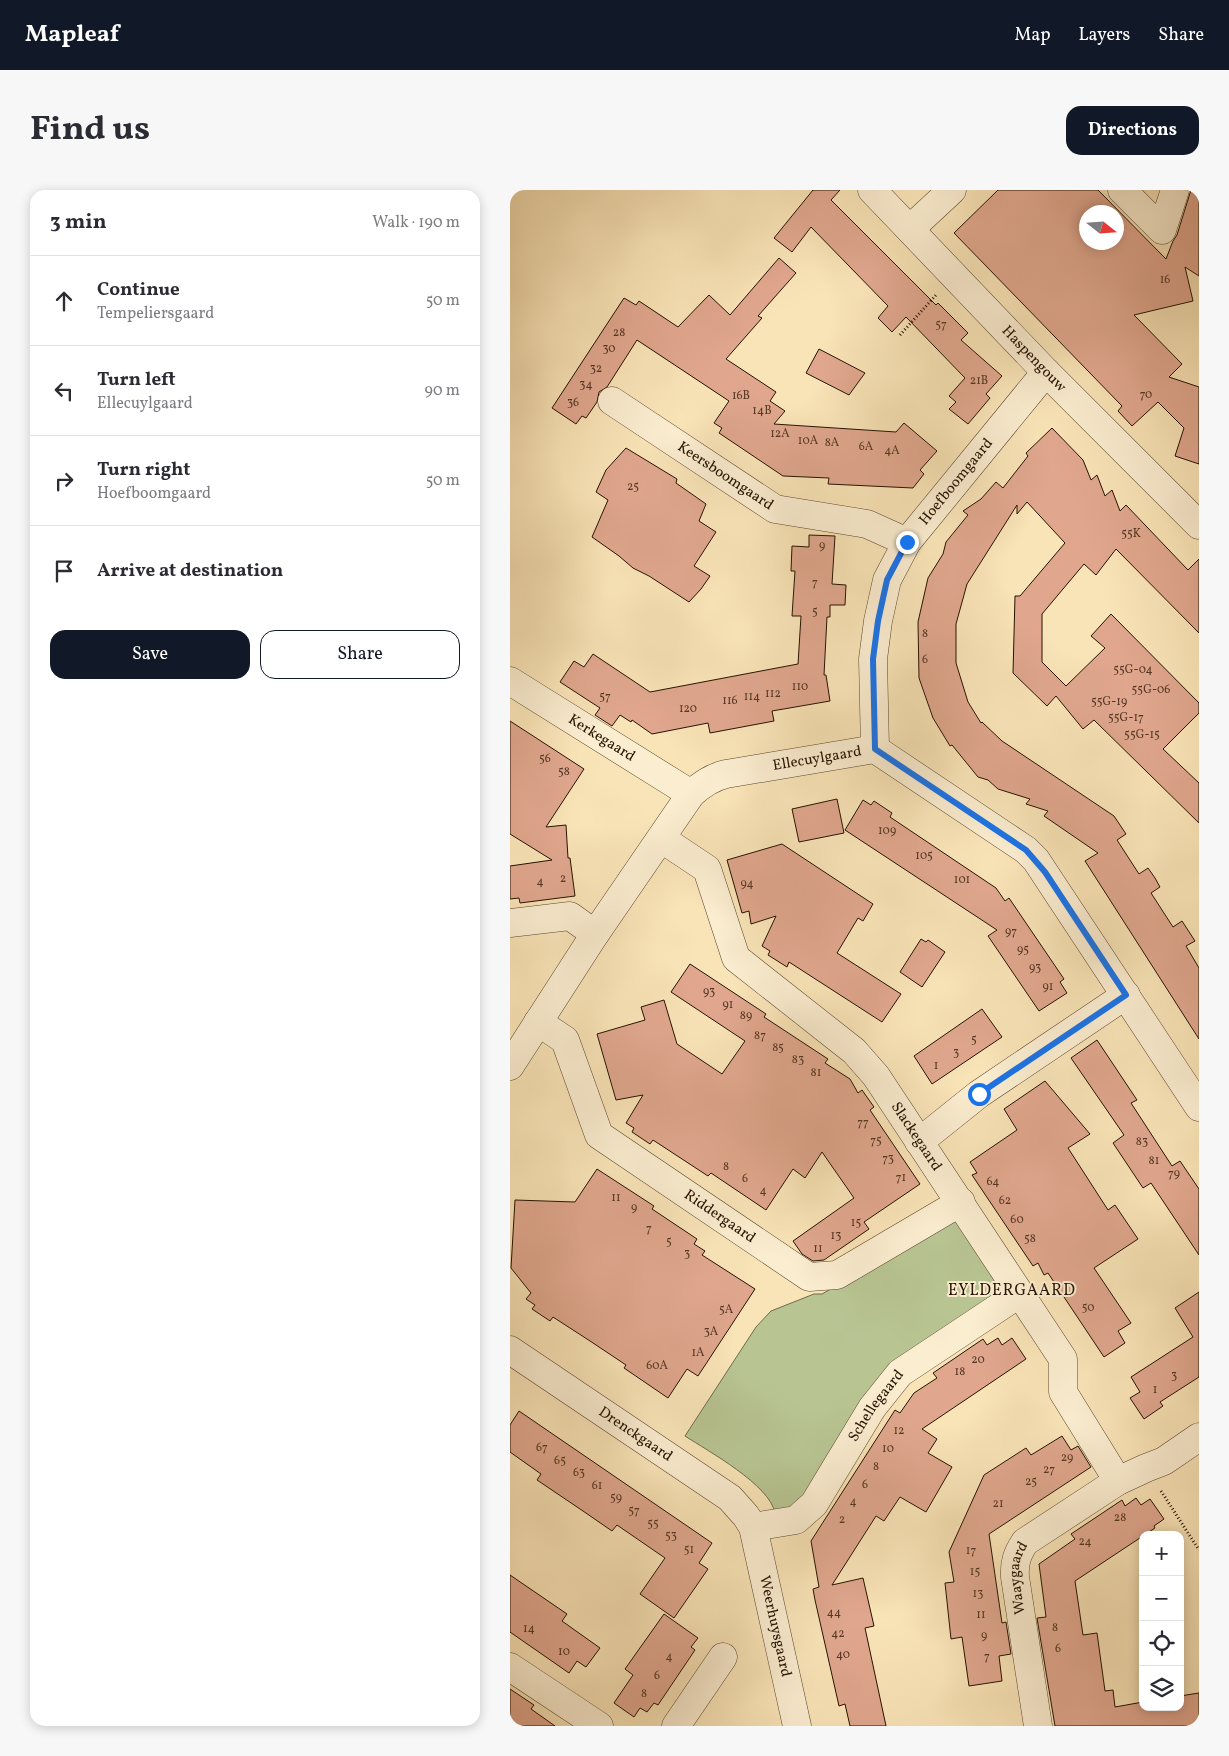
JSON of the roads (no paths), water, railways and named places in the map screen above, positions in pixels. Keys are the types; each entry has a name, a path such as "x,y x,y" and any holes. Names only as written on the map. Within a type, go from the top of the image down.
{"street":[{"name":"Haspengouw","path":"872,190 1046,372 1199,525"},
{"path":"910,230 952,190"},
{"path":"1122,190 1162,230 1174,190"},
{"name":"Hoefboomgaard","path":"875,749 873,659 878,621 887,580 907,542 1046,372"},
{"name":"Keersboomgaard","path":"612,401 775,509 867,524 907,542"},
{"name":"Kerkegaard","path":"510,681 691,794"},
{"name":"Ellecuylgaard","path":"510,1066 596,934 691,794 708,780 726,774 875,749 1026,850 1045,872 1199,1107"},
{"name":"Slackegaard","path":"662,838 707,869 736,958 854,1051 876,1076 1063,1359 1063,1392 1118,1481"},
{"path":"510,923 570,916 596,934"},
{"path":"919,1142 979,1094 1126,995"},
{"name":"Riddergaard","path":"538,1022 565,1040 599,1135 809,1277 837,1275 961,1202"},
{"name":"Schellegaard","path":"753,1527 796,1520 814,1504 872,1408 900,1373 1019,1294"},
{"name":"Drenckgaard","path":"510,1350 730,1498 753,1527"},
{"name":"Waaygaard","path":"1038,1726 1015,1577 1016,1557 1025,1542 1118,1481 1164,1461 1199,1437"},
{"name":"Weerhuysgaard","path":"753,1527 797,1726"},
{"path":"676,1726 723,1657"},
{"path":"510,1667 599,1726"}],"district":[{"name":"EYLDERGAARD","path":"1012,1291"}]}
